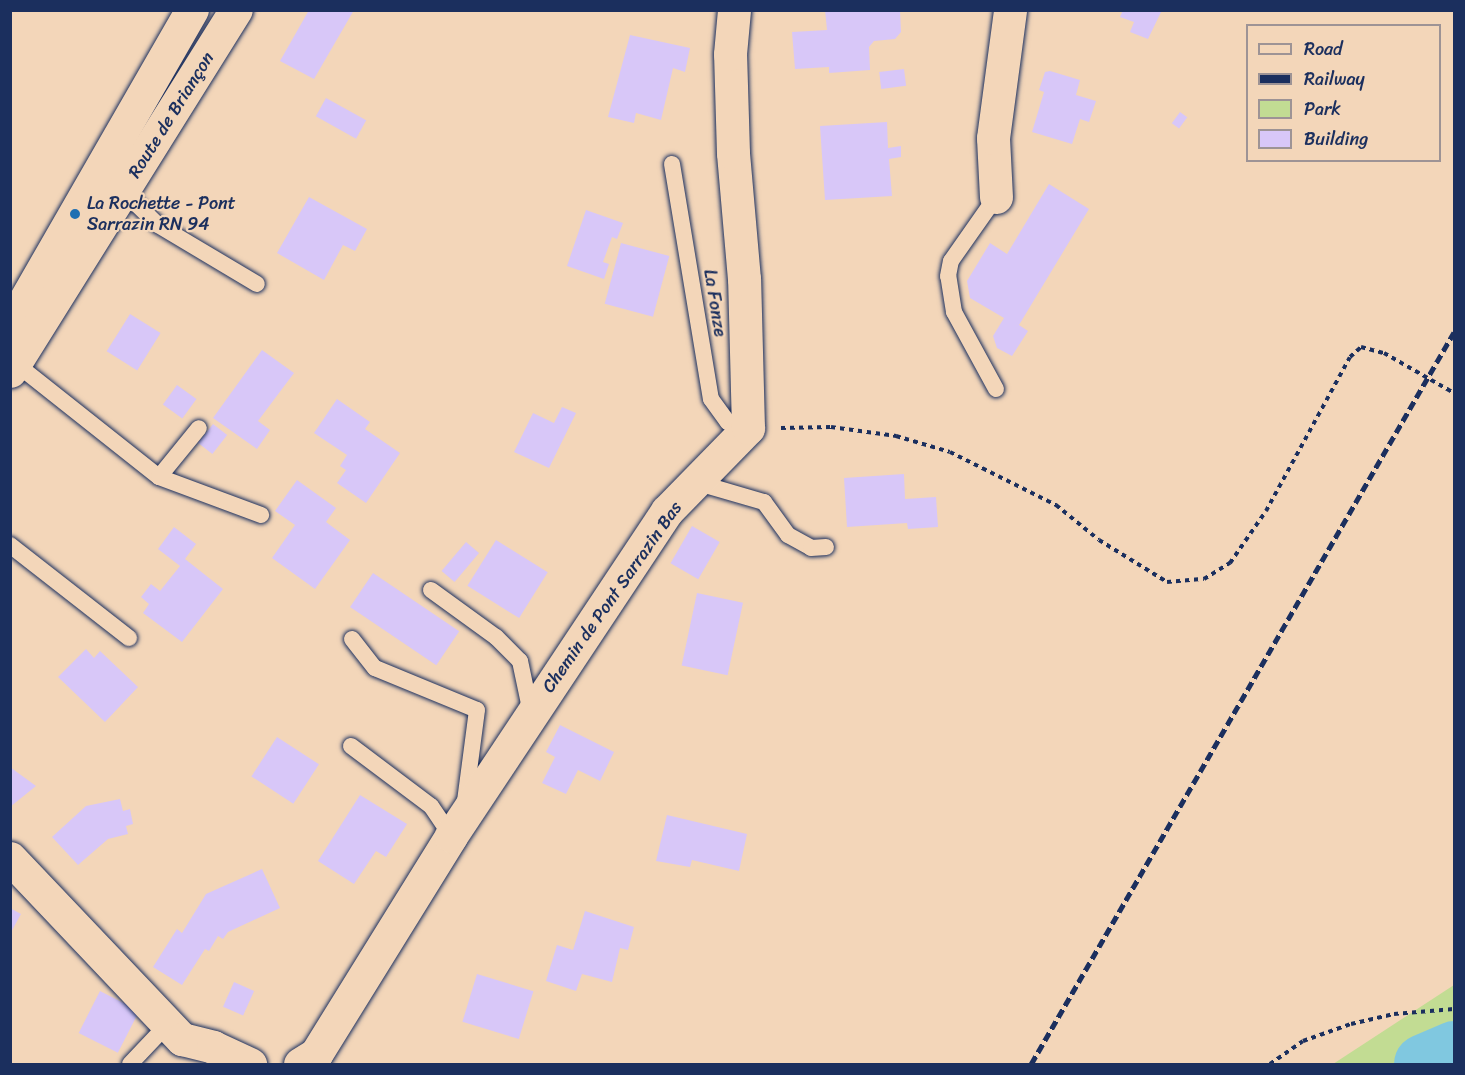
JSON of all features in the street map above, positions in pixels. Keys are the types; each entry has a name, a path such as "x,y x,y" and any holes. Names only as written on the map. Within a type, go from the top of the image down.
{"street":[{"name":"Route de Briançon","path":"12,364 112,181 192,10"},
{"name":"Route de Briançon","path":"10,326 236,10"},
{"path":"734,10 729,54 732,131 744,279 748,429"},
{"path":"996,197 993,138 1010,10"},
{"name":"Chemin de Pont Sarrazin Bas","path":"300,1065 316,1054 456,827 667,511 748,429"},
{"path":"10,858 182,1040 213,1047 250,1065"}],"lane":[{"name":"La Fonze","path":"672,164 711,399 728,422 748,429"},
{"path":"112,181 158,225 257,284"},
{"path":"996,197 951,261 948,276 954,312 996,389"},
{"path":"12,364 159,477 261,515"},
{"path":"159,477 199,428"},
{"path":"695,482 764,502 788,536 811,548 826,547"},
{"path":"10,545 129,638"},
{"path":"431,590 496,637 520,661 532,714"},
{"path":"351,746 456,827 477,710 375,668 352,639"},
{"path":"130,1065 168,1024"}],"path":[{"path":"748,429 831,427 896,436 950,452 1056,505 1099,540 1167,582 1204,579 1230,563 1266,511 1350,357 1361,347 1384,353 1455,393"},
{"path":"1270,1065 1303,1041 1351,1024 1394,1014 1455,1009"}],"green space":[{"path":"1454,985 1454,1064 1333,1064"}],"building":[{"path":"309,10 354,10 314,79 280,61"},
{"path":"825,10 900,10 901,32 895,39 874,41 869,47 870,70 829,73 829,67 795,69 792,32 827,30"},
{"path":"1123,10 1162,10 1148,39 1130,32 1134,22 1120,17"},
{"path":"630,35 690,48 685,72 673,68 661,120 636,113 634,123 608,117"},
{"path":"904,69 906,86 881,89 879,72"},
{"path":"1050,71 1080,80 1076,95 1096,101 1089,122 1080,119 1072,144 1032,132 1044,92 1039,90 1045,72"},
{"path":"326,98 366,120 356,139 316,116"},
{"path":"1180,112 1187,117 1179,129 1172,123"},
{"path":"887,122 888,148 901,146 901,157 889,159 892,196 825,200 820,126"},
{"path":"1049,184 1089,209 1019,325 1028,331 1012,356 997,348 993,336 1004,318 970,298 967,281 990,243 1007,254"},
{"path":"309,197 367,229 355,251 343,245 324,280 277,253"},
{"path":"586,210 623,223 617,239 612,237 603,262 609,264 604,279 567,266"},
{"path":"621,243 669,256 653,317 605,304"},
{"path":"130,314 161,333 137,370 107,351"},
{"path":"262,350 294,373 258,421 270,430 257,449 213,418"},
{"path":"177,385 196,399 182,419 163,404"},
{"path":"337,399 370,422 365,429 400,453 366,503 337,483 346,470 340,466 347,455 314,433"},
{"path":"562,407 576,413 549,468 514,452 533,413 554,423"},
{"path":"213,424 227,435 212,454 198,443"},
{"path":"904,474 905,499 936,497 938,527 908,529 907,523 847,527 844,478"},
{"path":"297,480 336,508 326,522 350,540 315,589 272,558 295,525 275,511"},
{"path":"692,526 720,542 698,579 670,563"},
{"path":"174,527 196,544 185,559 223,589 182,642 143,613 149,604 141,597 151,584 160,591 180,566 158,549"},
{"path":"496,540 548,572 519,618 467,586"},
{"path":"466,542 479,553 455,582 442,571"},
{"path":"373,573 459,631 436,665 350,607"},
{"path":"697,593 743,603 728,675 682,665"},
{"path":"86,649 94,658 100,651 138,687 105,722 58,677"},
{"path":"560,725 614,752 600,781 578,770 566,794 542,783 555,757 546,752"},
{"path":"277,737 319,764 293,804 251,776"},
{"path":"10,767 36,786 10,807"},
{"path":"360,795 407,824 386,857 376,851 354,884 318,861"},
{"path":"120,799 123,811 130,809 133,824 126,826 128,834 108,839 78,865 52,837 86,806"},
{"path":"667,815 747,834 739,871 692,860 690,867 656,861"},
{"path":"262,869 280,908 228,932 223,939 218,936 209,951 205,949 182,985 153,967 177,929 182,933 206,894"},
{"path":"10,908 21,914 10,934"},
{"path":"585,911 634,927 628,950 620,948 612,982 582,974 576,991 546,981 557,945 573,950"},
{"path":"477,974 533,991 519,1039 462,1022"},
{"path":"234,982 254,991 243,1016 223,1007"},
{"path":"100,991 139,1011 118,1053 79,1033"}],"waterway":[{"path":"1424,1064 1454,1051"}],"railway":[{"path":"1031,1064 1454,332"}],"place":[{"name":"La Rochette - Pont Sarrazin RN 94","path":"75,214"}]}
